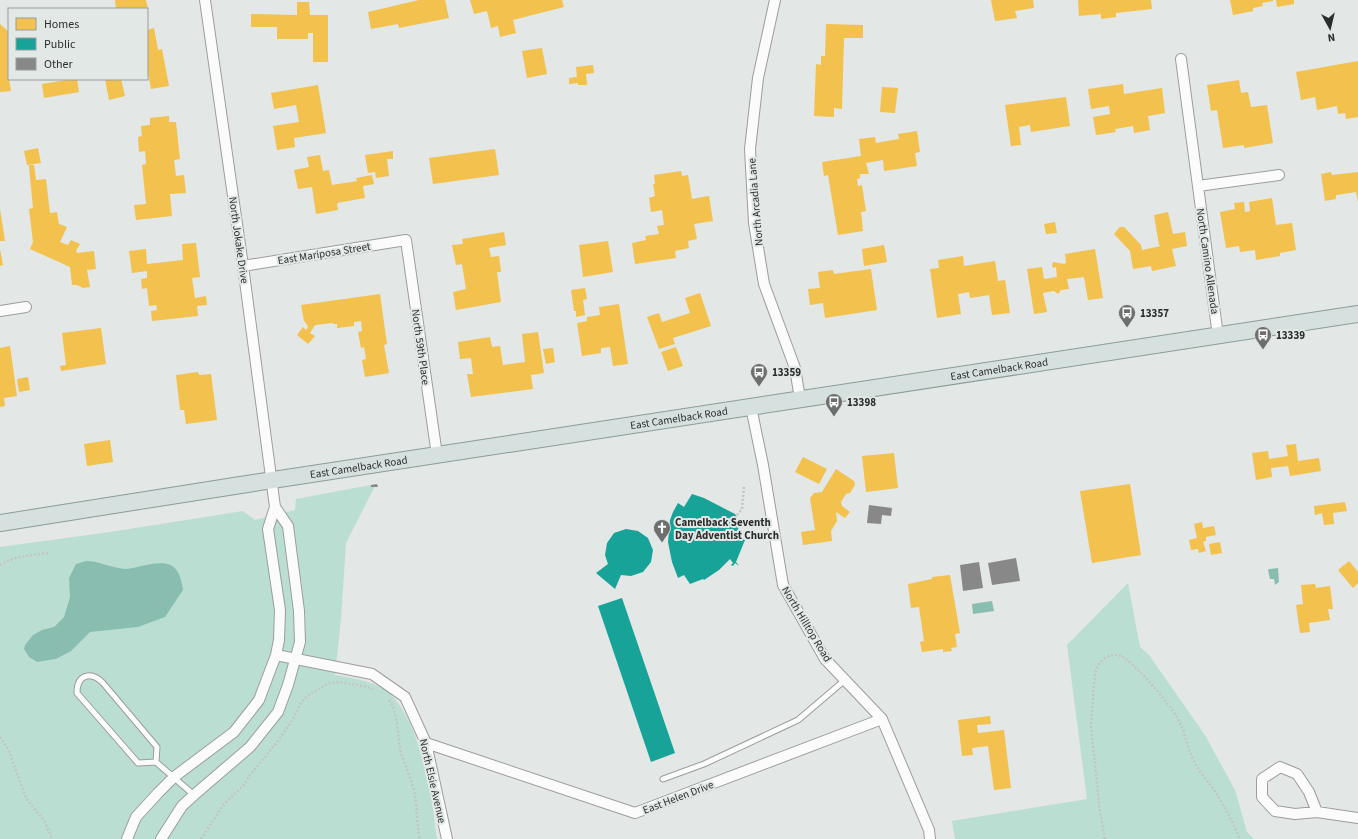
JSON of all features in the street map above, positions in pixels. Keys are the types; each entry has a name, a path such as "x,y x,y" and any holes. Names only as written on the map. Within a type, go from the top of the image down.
{"main road":[{"name":"East Camelback Road","path":"0,523 271,480 1358,314"}],"street":[{"name":"North Jokake Drive","path":"205,0 243,266 275,507"},
{"name":"North Arcadia Lane","path":"775,0 758,78 750,149 754,223 764,284 794,368 800,399"},
{"name":"North Camino Allenada","path":"1181,59 1218,336"},
{"path":"1198,186 1279,175"},
{"name":"East Mariposa Street","path":"243,266 406,240"},
{"name":"North 59th Place","path":"406,240 437,455"},
{"path":"0,311 26,307"},
{"name":"North Hilltop Road","path":"751,407 763,465 782,585 825,660 882,719 929,830 930,839"},
{"path":"127,839 136,817 174,777 234,732 259,700 276,655 279,640 280,610 268,529 275,507"},
{"path":"161,839 182,806 250,747 278,712 288,685 300,642 299,611 288,526 275,507"},
{"name":"North Elsie Avenue","path":"276,655 372,674 405,697 426,743 447,839"},
{"name":"East Helen Drive","path":"426,743 635,813 882,719"},
{"path":"1317,812 1309,792 1297,774 1280,767 1262,779 1262,797 1275,811 1295,814 1317,812 1358,818"}],"lane":[{"path":"156,762 157,747 103,683 97,677 89,676 82,679 77,685 77,693 138,763 156,762 194,795"},
{"path":"663,779 704,764 798,720 845,680"}],"path":[{"path":"737,515 742,509 744,486"},
{"path":"0,565 9,560 25,556 48,553"},
{"path":"1105,839 1097,791 1091,715 1096,668 1099,663 1113,655 1119,655 1129,661 1166,702 1181,726 1194,762 1214,790 1234,824 1240,839"},
{"path":"201,839 224,804 244,785 250,775 278,741 293,719 302,701 310,694 329,683 339,682 364,686 377,691"},
{"path":"388,699 391,702 394,712 404,762 414,787 417,826 420,839"},
{"path":"0,737 8,749 26,798 45,822 52,839"}],"shaded area":[{"path":"376,484 346,543 341,619 335,675 377,685 392,695 400,706 414,733 424,762 430,788 437,839 0,839 0,547 110,532 243,511 255,520 295,510 296,499"},
{"path":"86,561 125,569 164,563 175,568 181,580 183,590 165,617 138,627 90,632 71,651 56,659 37,662 29,657 24,649 25,645 33,635 42,630 54,627 64,617 70,597 69,578 76,564"},
{"path":"1278,568 1279,582 1275,585 1274,579 1270,579 1268,570"},
{"path":"1128,583 1140,647 1149,655 1205,735 1235,790 1247,832 1254,839 955,839 952,821 1087,799 1067,645"},
{"path":"992,601 994,611 973,614 972,604"}],"building: Homes":[{"path":"115,0 146,0 148,8 116,8"},
{"path":"419,0 445,0 449,18 399,28 398,24 371,29 368,12"},
{"path":"470,0 562,0 564,7 513,20 516,33 500,37 498,26 491,28 487,11 474,14"},
{"path":"991,0 1033,0 1034,8 1015,11 1017,18 995,21"},
{"path":"1078,0 1151,0 1152,9 1116,13 1116,17 1101,19 1101,14 1079,16"},
{"path":"1230,0 1273,1 1262,3 1263,6 1253,8 1253,11 1233,15"},
{"path":"1276,0 1294,0 1294,4 1277,7"},
{"path":"297,2 309,2 310,15 328,15 328,62 313,62 313,33 308,33 308,39 277,39 277,27 251,27 251,14 297,15"},
{"path":"0,24 8,31 8,80 11,91 0,92"},
{"path":"826,24 863,25 863,38 844,38 842,109 834,108 834,117 814,116 816,64 821,65 821,56 825,56"},
{"path":"154,28 158,50 162,49 169,86 151,89 148,72 148,30"},
{"path":"542,48 547,74 527,78 522,51"},
{"path":"1358,61 1358,117 1346,119 1345,113 1338,114 1337,106 1317,110 1315,97 1301,100 1296,72"},
{"path":"593,65 594,73 586,74 587,85 578,85 578,83 569,84 569,78 577,77 576,67"},
{"path":"77,80 79,92 44,98 42,84"},
{"path":"105,80 121,80 125,96 109,100"},
{"path":"1239,80 1241,93 1248,92 1251,107 1267,105 1273,143 1244,148 1244,145 1223,148 1217,110 1211,111 1207,85"},
{"path":"1123,84 1124,94 1162,88 1165,113 1148,116 1150,130 1134,133 1133,126 1115,129 1116,132 1096,135 1093,117 1110,114 1109,106 1091,109 1088,89"},
{"path":"318,85 326,133 294,138 295,147 277,150 273,126 299,122 296,105 274,109 271,93"},
{"path":"882,87 898,88 895,113 880,112"},
{"path":"1066,97 1070,126 1031,132 1030,125 1019,127 1021,145 1011,146 1005,105"},
{"path":"169,116 169,122 176,122 180,159 174,160 176,176 184,175 186,193 170,194 172,216 136,220 134,205 146,204 142,165 146,164 145,151 139,152 138,137 142,136 141,126 150,125 150,118"},
{"path":"917,131 920,152 915,153 917,166 884,171 883,160 866,163 869,174 860,174 860,178 857,179 858,186 862,185 866,211 861,212 863,231 838,235 828,175 824,176 822,162 861,156 859,139 875,137 876,143 899,139 898,134"},
{"path":"38,148 41,163 27,165 24,151"},
{"path":"495,149 499,175 433,184 429,158"},
{"path":"393,151 393,159 387,159 389,176 376,178 375,172 368,173 365,155"},
{"path":"320,155 323,171 329,170 332,185 357,181 356,178 372,175 374,184 363,186 365,198 337,203 338,210 316,214 312,187 298,189 294,170 309,167 307,157"},
{"path":"29,165 34,165 36,180 46,179 50,213 57,212 59,224 67,227 60,242 68,245 71,240 80,244 76,251 77,253 94,251 96,269 87,270 90,287 83,288 77,285 72,285 70,267 30,249 33,242 29,209 33,208"},
{"path":"681,171 682,176 688,175 692,199 709,196 713,221 694,224 697,239 688,241 689,248 675,251 676,258 635,264 632,243 646,240 645,236 659,234 657,226 664,225 662,210 651,212 649,198 655,196 653,184 655,184 654,175"},
{"path":"1331,172 1332,175 1358,172 1358,202 1356,192 1336,195 1336,199 1325,201 1321,174"},
{"path":"1272,198 1276,225 1292,223 1296,250 1280,253 1280,256 1256,260 1255,250 1240,252 1239,246 1226,248 1220,212 1235,209 1234,203 1244,202 1245,212 1250,211 1249,202"},
{"path":"0,209 5,241 0,241"},
{"path":"1168,212 1173,234 1185,232 1187,246 1172,249 1176,266 1152,271 1151,266 1133,269 1130,251 1114,234 1120,227 1124,227 1141,245 1142,250 1161,246 1159,245 1154,215"},
{"path":"1055,222 1057,233 1046,234 1044,224"},
{"path":"504,232 506,245 489,248 491,257 499,256 501,272 497,272 501,302 456,310 453,292 466,289 462,264 456,265 452,245 463,244 462,239"},
{"path":"608,241 613,272 583,277 579,245"},
{"path":"196,243 200,277 192,278 195,298 206,296 207,305 197,306 198,316 152,321 151,311 157,310 156,305 149,306 147,288 142,289 141,279 147,278 147,271 132,273 129,251 146,249 147,264 183,260 182,244"},
{"path":"884,245 887,262 864,266 862,249"},
{"path":"0,249 3,265 0,266"},
{"path":"1095,249 1103,298 1088,300 1084,277 1067,279 1069,289 1061,290 1058,294 1054,291 1043,293 1047,312 1034,314 1027,269 1042,267 1044,279 1057,277 1056,267 1053,268 1052,266 1053,262 1064,264 1066,263 1065,254"},
{"path":"963,256 964,266 995,261 998,281 1005,280 1010,313 992,315 989,295 970,298 969,292 958,294 961,314 937,318 930,269 939,268 938,260"},
{"path":"871,269 877,310 825,318 823,303 810,305 808,289 820,288 818,272 833,270 834,274"},
{"path":"585,288 587,299 583,300 585,315 576,317 571,290"},
{"path":"700,293 711,326 673,338 675,344 659,349 647,317 659,313 662,322 690,313 685,298"},
{"path":"380,294 387,344 384,345 389,373 365,377 362,360 366,359 364,347 361,348 358,332 362,331 361,321 354,322 354,326 337,328 337,324 333,323 315,325 310,333 315,336 308,344 297,335 303,327 306,330 308,327 304,321 301,305"},
{"path":"619,304 628,364 613,366 610,347 601,348 601,353 582,356 577,323 587,321 587,317 600,315 599,307"},
{"path":"101,328 106,364 61,371 60,366 66,365 62,333"},
{"path":"538,332 544,373 531,375 533,389 471,397 467,374 473,374 471,358 460,359 458,342 490,337 492,347 500,346 503,365 525,362 522,334"},
{"path":"10,346 17,396 4,398 5,406 0,407 0,348"},
{"path":"676,347 683,366 668,371 661,352"},
{"path":"553,348 555,362 546,364 543,349"},
{"path":"198,372 199,375 211,374 217,420 186,424 184,410 180,410 176,375"},
{"path":"28,377 30,390 19,392 17,379"},
{"path":"110,440 113,462 87,466 84,444"},
{"path":"1296,444 1298,461 1319,458 1321,471 1290,476 1288,466 1271,468 1272,477 1256,480 1252,453 1268,451 1269,459 1288,456 1286,445"},
{"path":"894,453 898,488 866,492 862,456"},
{"path":"803,457 827,469 819,484 795,472"},
{"path":"836,469 854,481 855,485 850,493 846,494 841,502 842,506 850,512 845,518 836,512 837,521 831,531 832,541 803,545 801,532 815,530 810,498 814,493 822,492"},
{"path":"1130,484 1141,555 1092,563 1080,491"},
{"path":"1345,502 1347,511 1333,513 1334,524 1324,525 1322,513 1315,515 1314,506"},
{"path":"1202,522 1203,528 1214,526 1216,535 1206,537 1206,541 1203,542 1206,551 1199,553 1198,549 1191,550 1189,540 1197,538 1194,524"},
{"path":"1220,542 1222,553 1211,555 1209,544"},
{"path":"1349,561 1358,572 1358,583 1353,588 1338,570"},
{"path":"950,575 960,633 955,634 957,647 951,648 952,651 943,652 943,649 922,652 920,642 924,641 919,607 911,608 908,584 932,579 932,577"},
{"path":"1315,584 1316,588 1330,586 1333,609 1328,609 1330,620 1309,623 1310,632 1300,633 1296,605 1303,604 1301,585"},
{"path":"990,716 991,724 977,725 978,733 1004,730 1011,788 994,790 988,746 972,748 973,755 962,756 958,720"}],"building: Public":[{"path":"692,494 704,498 735,514 737,517 732,522 738,528 741,536 745,540 736,562 739,566 735,563 733,566 731,565 733,563 730,559 719,570 704,580 703,579 690,584 684,575 678,578 672,562 668,542 670,520 673,512 678,503 684,507"},
{"path":"626,529 638,531 648,538 653,550 651,562 643,572 631,576 621,575 615,589 596,573 608,564 605,555 607,543 614,533"},
{"path":"622,598 675,753 651,762 598,606"}],"building: Other":[{"path":"377,484 378,487 371,487 371,485"},
{"path":"869,505 892,508 891,516 882,515 881,524 867,523"},
{"path":"1016,558 1020,581 992,585 988,563"},
{"path":"979,562 983,588 963,591 960,565"}],"place":[{"name":"13357","path":"1127,328"},
{"name":"13339","path":"1263,350"},
{"name":"13359","path":"759,387"},
{"name":"13398","path":"834,417"},
{"name":"Camelback Seventh Day Adventist Church","path":"662,543"}]}
